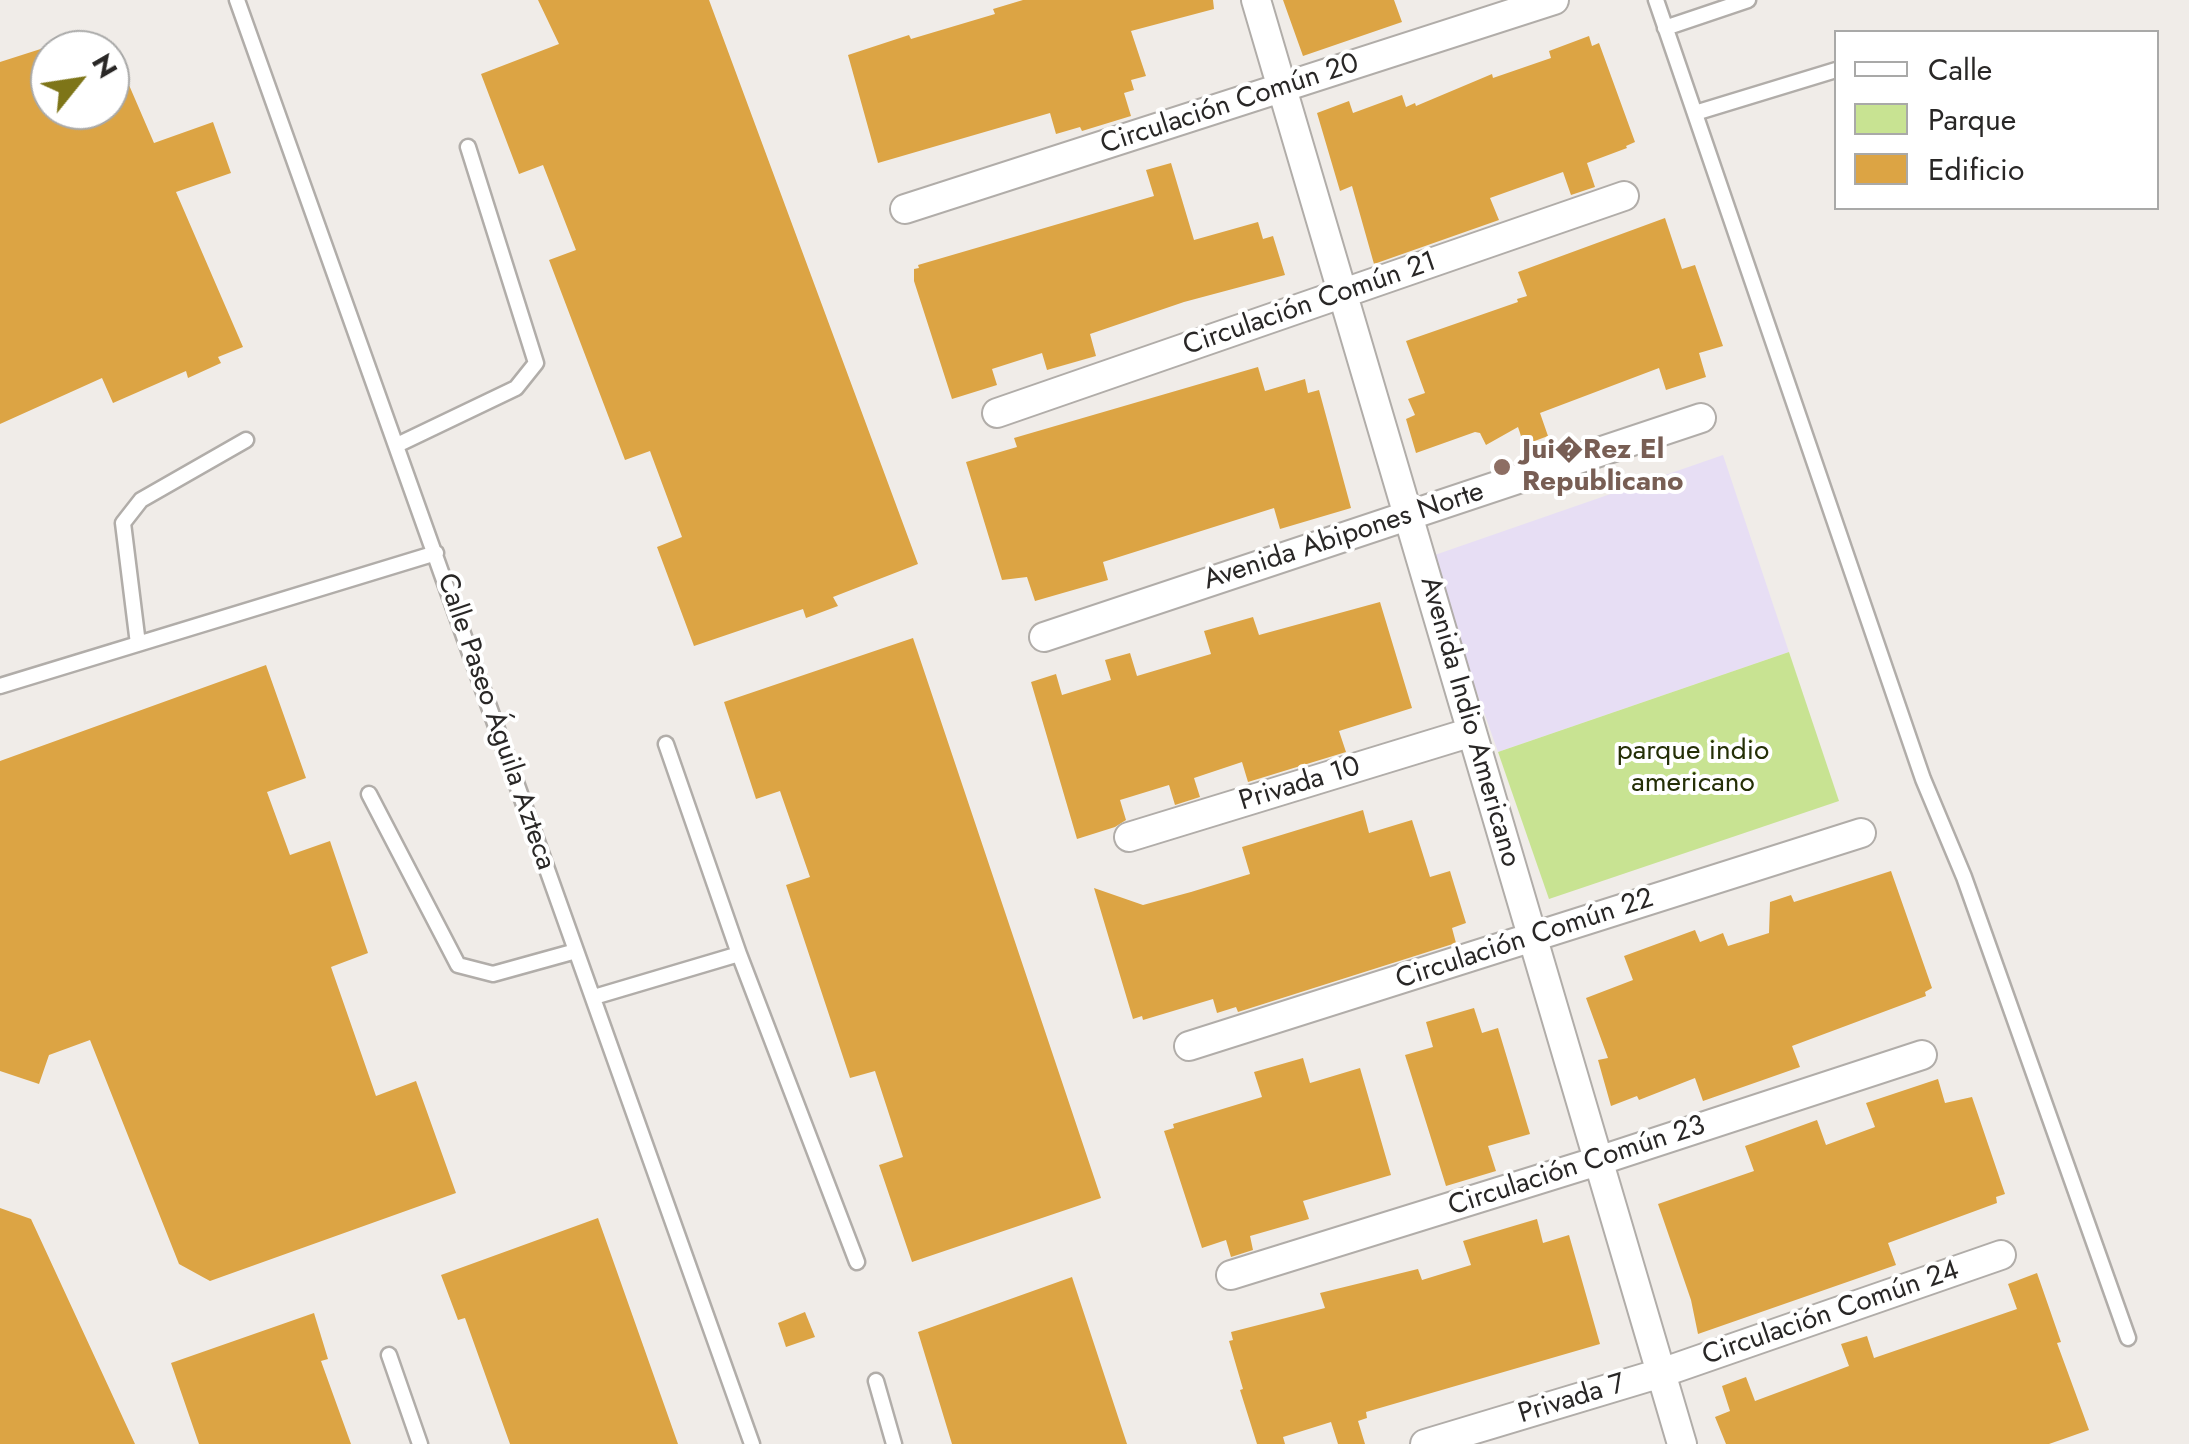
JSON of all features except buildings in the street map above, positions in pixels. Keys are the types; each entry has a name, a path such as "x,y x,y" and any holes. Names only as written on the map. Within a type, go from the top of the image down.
{"street":[{"name":"Avenida Indio Americano","path":"1256,0 1682,1444"},
{"name":"Circulación Común 20","path":"905,209 1554,0"},
{"name":"Circulación Común 21","path":"997,414 1624,196"},
{"name":"Avenida Abipones Norte","path":"1044,637 1701,418"},
{"name":"Privada 10","path":"1128,837 1472,732"},
{"name":"Circulación Común 22","path":"1189,1046 1861,833"},
{"name":"Circulación Común 23","path":"1230,1275 1598,1162 1922,1055"},
{"name":"Circulación Común 24","path":"1661,1373 2000,1255"},
{"name":"Privada 7","path":"1426,1444 1661,1373"}],"lane":[{"name":"Calle Paseo Águila Azteca","path":"237,0 752,1444"},
{"path":"1656,0 1923,779 1964,877 2128,1338"},
{"path":"1665,28 1748,0"},
{"path":"1694,114 1834,71"},
{"path":"397,444 516,388 536,363 468,147"},
{"path":"138,644 123,522 141,500 246,440"},
{"path":"0,686 436,553"},
{"path":"666,744 740,954 858,1262"},
{"path":"369,794 458,964 493,974 576,951"},
{"path":"594,998 740,954"},
{"path":"390,1354 420,1444"},
{"path":"876,1381 894,1444"}],"shaded area":[{"path":"1723,455 1789,652 1498,752 1429,557"}],"green space":[{"name":"parque indio americano","path":"1789,652 1839,801 1549,899 1498,752"}],"place":[{"name":"Jui�Rez El Republicano","path":"1502,467"}]}
